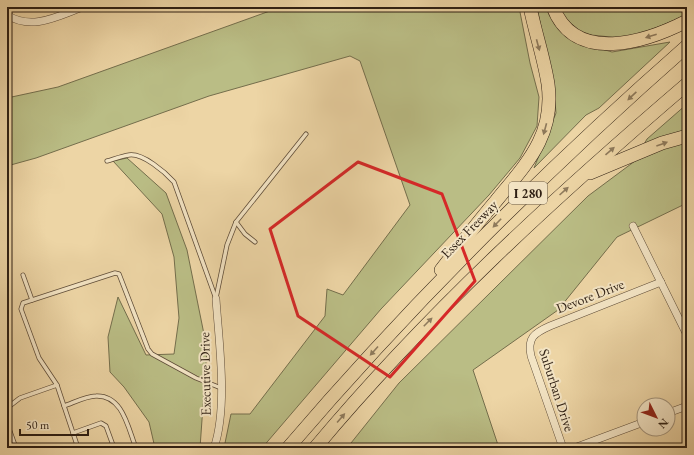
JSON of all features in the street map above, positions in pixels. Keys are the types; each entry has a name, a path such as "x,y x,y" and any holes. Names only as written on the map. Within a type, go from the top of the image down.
{"highway":[{"path":"400,322 496,200 518,175 540,141 546,123 549,103 548,84 530,7"},
{"path":"552,7 564,26 584,40 607,45 648,37 687,21"},
{"name":"Essex Freeway","path":"288,448 400,322 521,199 687,46"},
{"name":"I 280","path":"315,448 413,338 505,246 580,177 687,84"},
{"path":"580,177 662,143 687,136"}],"street":[{"path":"7,15 26,22 35,23 48,20 83,7"},
{"path":"633,226 687,335"},
{"name":"Devore Drive","path":"531,339 536,332 661,282"},
{"name":"Executive Drive","path":"214,448 219,434 221,388 216,299"},
{"name":"Suburban Drive","path":"531,339 529,347 531,356 563,448"},
{"path":"676,410 687,406"},
{"path":"574,448 636,425"}],"lane":[{"path":"216,299 227,245 236,222 306,134"},
{"path":"107,161 129,154 136,155 162,169 174,182 216,299"},
{"path":"236,222 245,234 255,242"},
{"path":"78,448 57,385 39,358 21,309 23,303 115,273 119,274 148,349 152,354 196,378 221,388"},
{"path":"24,275 32,300"},
{"path":"7,408 20,398 57,385"},
{"path":"64,406 95,396 106,397 116,402 122,412 136,448"},
{"path":"7,423 16,448"},
{"path":"73,433 101,423 106,426 114,448"}],"highlighted area":[{"path":"358,162 442,194 475,281 390,377 298,316 270,229"}],"green space":[{"path":"281,7 519,7 530,63 539,97 537,126 520,158 489,195 381,309 262,448 224,448 231,414 250,414 325,316 327,289 343,295 410,205 360,61 350,56 209,96 36,158 7,166 7,98 58,87"},
{"path":"537,7 549,7 582,43 612,52 670,42 599,108 586,115 534,168 556,113 554,91"},
{"path":"560,7 687,7 687,15 629,39 582,34 563,16"},
{"path":"687,104 687,133 643,146 647,139"},
{"path":"687,141 687,207 685,204 617,237 558,310 473,370 499,448 347,448 399,383 588,196 635,161 680,142"},
{"path":"127,158 166,193 187,250 207,349 200,448 155,448 149,422 124,387 110,372 108,337 118,297 146,355 174,354 179,318 174,257 162,214 113,161"}]}
